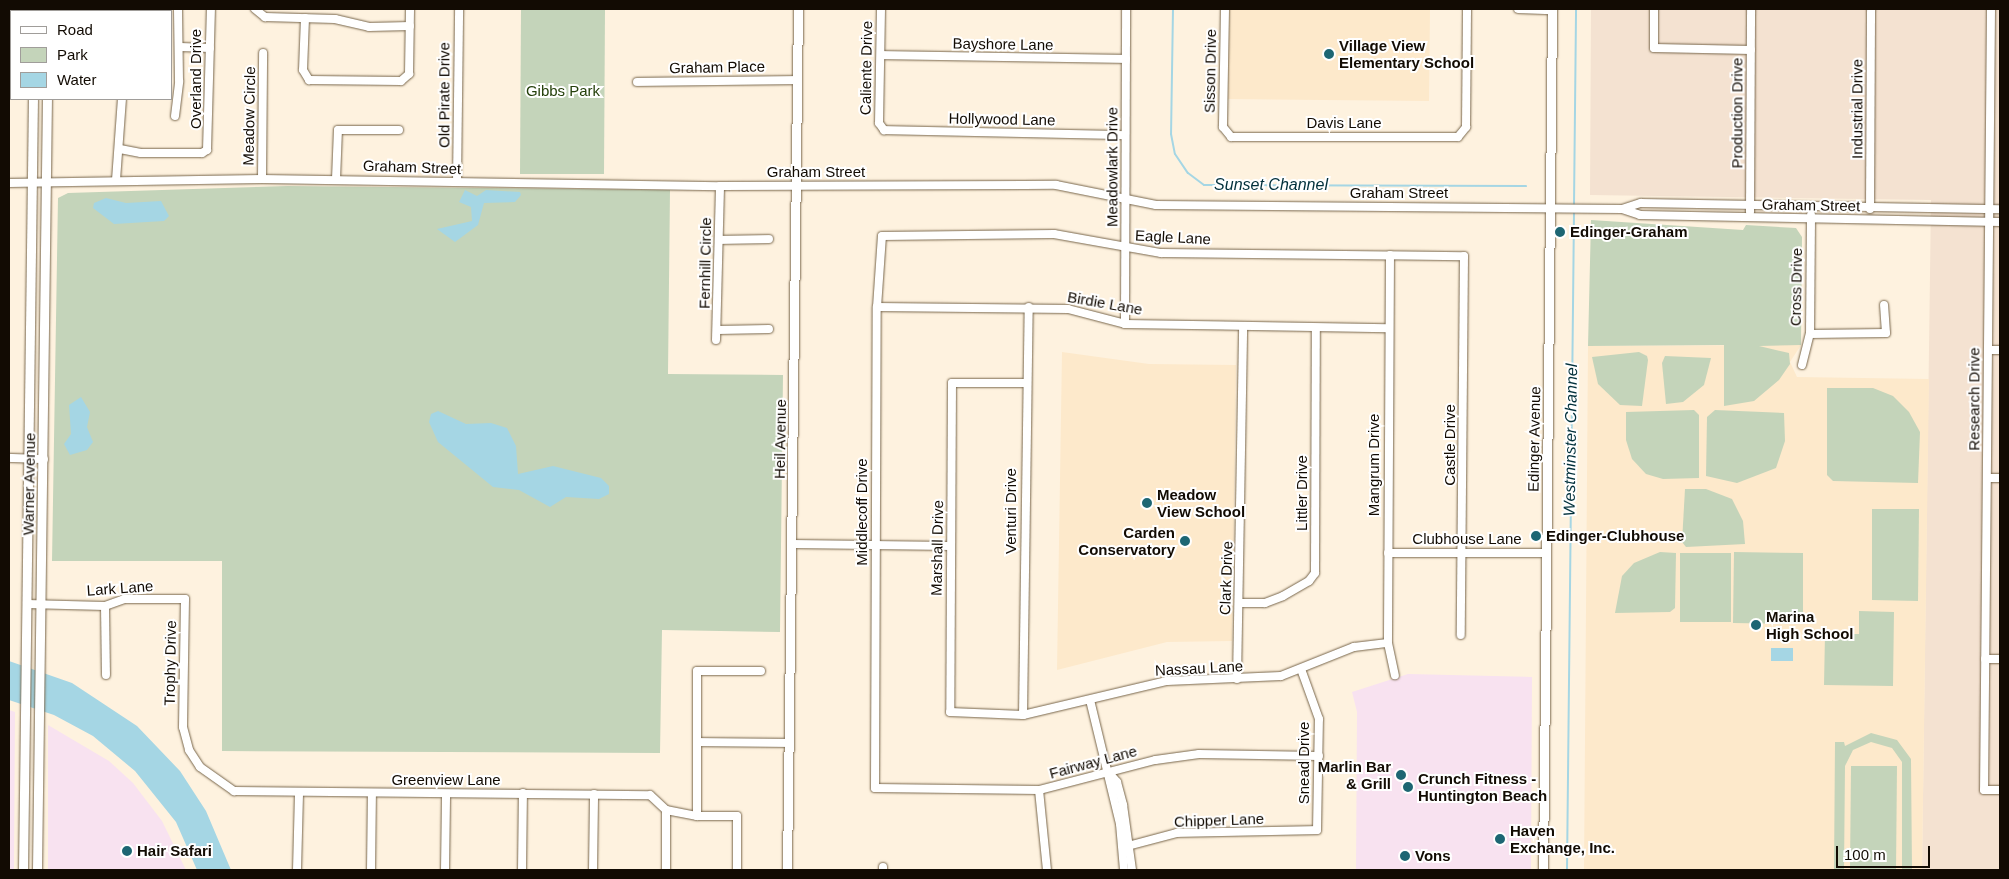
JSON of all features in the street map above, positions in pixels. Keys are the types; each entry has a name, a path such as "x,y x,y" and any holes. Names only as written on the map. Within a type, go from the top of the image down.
{"main road":[{"name":"Heil Avenue","path":"787,870 798,9"},
{"name":"Edinger Avenue","path":"1543,870 1552,9"},
{"name":"Warner Avenue","path":"23,870 26,780 33,100"},
{"name":"Warner Avenue","path":"37,870 44,459 47,100"},
{"path":"26,705 31,733 39,738"},
{"path":"26,780 39,781"}],"street":[{"path":"175,116 180,48 178,9"},
{"name":"Overland Drive","path":"120,149 141,153 202,153 207,150 211,9"},
{"path":"305,18 303,70 309,80 406,79 409,74 410,9"},
{"name":"Old Pirate Drive","path":"457,182 459,9"},
{"name":"Caliente Drive","path":"880,127 881,9"},
{"name":"Meadowlark Drive","path":"1125,324 1126,9"},
{"name":"Sisson Drive","path":"1225,9 1225,134"},
{"name":"Davis Lane","path":"1225,134 1231,137 1458,137 1463,134 1467,9"},
{"path":"1518,9 1552,9"},
{"path":"1654,9 1654,48 1751,50"},
{"name":"Production Drive","path":"1750,218 1751,9"},
{"name":"Industrial Drive","path":"1870,208 1871,9"},
{"name":"Research Drive","path":"1991,9 1984,790 2000,790"},
{"path":"257,12 369,27 410,26"},
{"path":"180,48 210,48"},
{"name":"Meadow Circle","path":"262,179 263,53"},
{"name":"Bayshore Lane","path":"881,55 1126,59"},
{"name":"Graham Place","path":"637,82 797,80"},
{"path":"116,180 120,149 122,100"},
{"name":"Hollywood Lane","path":"880,127 886,130 1125,135"},
{"path":"336,179 338,130 399,130"},
{"path":"1990,136 2000,136"},
{"name":"Graham Street","path":"9,183 116,180 336,179 720,186 1056,185 1156,205 1622,209 1641,203 1751,207 2000,209"},
{"name":"Fernhill Circle","path":"716,340 718,330 720,186"},
{"name":"Cross Drive","path":"1802,365 1810,334 1811,208"},
{"name":"Graham Street","path":"1622,209 1640,215 1811,220 2000,222"},
{"name":"Eagle Lane","path":"882,236 1054,234 1161,253 1464,256"},
{"name":"Middlecoff Drive","path":"875,788 877,307 882,236"},
{"path":"720,240 769,239"},
{"name":"Mangrum Drive","path":"1390,255 1388,328 1388,643 1395,675"},
{"name":"Castle Drive","path":"1461,635 1464,553 1464,256"},
{"path":"1810,334 1886,333 1884,305"},
{"name":"Birdie Lane","path":"877,307 1029,307 1068,309 1125,324 1243,328 1388,328"},
{"name":"Venturi Drive","path":"1023,715 1026,383 1029,307"},
{"path":"718,330 768,328"},
{"name":"Clark Drive","path":"1237,679 1240,603 1243,328"},
{"name":"Littler Drive","path":"1240,603 1265,603 1283,596 1310,581 1315,573 1316,329"},
{"path":"1988,350 2000,350"},
{"name":"Marshall Drive","path":"950,712 952,383 1026,383"},
{"path":"9,458 44,459"},
{"path":"1987,478 2000,478"},
{"path":"792,544 951,546"},
{"name":"Clubhouse Lane","path":"1388,553 1547,553"},
{"name":"Lark Lane","path":"27,604 105,606 124,599 186,599"},
{"name":"Trophy Drive","path":"183,727 186,599"},
{"path":"105,606 106,676"},
{"name":"Nassau Lane","path":"950,712 1023,715 1167,681 1274,677 1301,669 1354,647 1388,643"},
{"path":"1986,659 2000,659"},
{"name":"Snead Drive","path":"1301,669 1315,701 1319,756 1317,830"},
{"path":"696,816 697,671 761,671"},
{"path":"1090,700 1132,870"},
{"name":"Greenview Lane","path":"183,727 189,750 214,780 234,791 650,795 666,810 696,816 737,816 737,870"},
{"path":"697,742 789,743"},
{"name":"Fairway Lane","path":"875,788 1039,790 1155,760 1199,754 1319,756"},
{"path":"1039,790 1047,870"},
{"path":"297,870 299,793"},
{"path":"371,870 372,793"},
{"path":"522,870 523,793"},
{"path":"445,870 446,794"},
{"path":"593,870 594,794"},
{"path":"666,810 666,870"},
{"name":"Chipper Lane","path":"1127,846 1177,833 1317,830"},
{"path":"1124,870 1127,846"}],"shaded area":[{"name":"Village View Elementary School","path":"1228,9 1430,9 1429,101 1228,99"},
{"path":"1591,9 2000,9 2000,870 1922,870 1931,200 1590,195"},
{"name":"Marina High School","path":"1801,345 1790,362 1797,377 1929,379 1922,870 1584,870 1588,346"},
{"name":"Meadow View School","path":"1062,352 1149,364 1236,365 1232,641 1167,642 1057,670"},
{"path":"1408,674 1532,677 1531,870 1356,870 1357,712 1352,692"},
{"path":"9,710 15,712 14,870 9,870"},
{"path":"48,725 109,761 133,783 162,821 186,870 48,870"}],"green space":[{"name":"Gibbs Park","path":"521,9 605,9 604,174 520,174"},
{"path":"288,186 670,190 668,374 783,375 780,632 662,630 660,753 222,751 222,561 52,561 58,198 68,193"},
{"path":"1591,220 1743,230 1746,225 1796,228 1802,237 1801,345 1759,346 1789,353 1790,364 1779,380 1754,401 1724,406 1724,345 1588,346"},
{"path":"1639,352 1647,356 1648,360 1642,406 1620,405 1598,384 1592,357"},
{"path":"1665,356 1711,358 1704,385 1683,402 1666,404 1662,363"},
{"path":"1827,388 1873,388 1893,396 1909,412 1920,432 1918,483 1833,481 1827,475"},
{"path":"1694,410 1699,415 1699,478 1663,479 1646,474 1632,459 1626,440 1626,412"},
{"path":"1715,410 1784,413 1785,441 1776,468 1737,483 1706,476 1707,417"},
{"path":"1685,489 1706,489 1732,499 1743,521 1745,544 1686,547 1682,542"},
{"path":"1872,509 1919,509 1918,601 1872,600"},
{"path":"1660,552 1676,553 1675,608 1670,612 1615,613 1622,576 1634,563"},
{"path":"1734,552 1803,553 1803,624 1733,623"},
{"path":"1680,553 1731,553 1731,622 1680,622"},
{"path":"1859,611 1894,612 1893,686 1824,685 1825,634 1859,634"},
{"path":"1871,733 1897,740 1911,759 1912,870 1902,870 1902,762 1892,748 1871,742 1853,750 1845,766 1844,870 1834,870 1835,742 1844,742 1845,746"},
{"path":"1851,766 1897,766 1896,870 1850,869"}],"water":[{"path":"465,190 477,196 486,190 520,192 521,195 515,202 484,203 478,225 455,242 437,229 472,221 471,207 459,202"},
{"path":"106,198 126,203 161,201 169,216 164,221 114,224 93,208 94,203"},
{"path":"81,397 90,412 87,427 93,442 87,450 70,455 64,444 71,434 69,405"},
{"path":"438,411 466,424 491,423 507,428 516,446 518,474 553,466 601,478 609,486 609,494 599,499 566,497 550,507 519,490 493,487 438,442 429,422 431,414"},
{"path":"1771,648 1793,648 1793,661 1771,661"},
{"path":"9,661 72,683 137,726 180,771 206,811 231,870 197,870 176,822 135,771 93,736 54,715 9,700"}],"waterway":[{"name":"Sunset Channel","path":"1173,9 1171,134 1175,154 1188,173 1204,185 1526,186"},
{"name":"Westminster Channel","path":"1574,205 1576,9"},
{"name":"Westminster Channel","path":"1567,870 1574,210"}],"place":[{"name":"Village View Elementary School","path":"1329,54"},
{"name":"Edinger-Graham","path":"1560,232"},
{"name":"Meadow View School","path":"1147,503"},
{"name":"Edinger-Clubhouse","path":"1536,536"},
{"name":"Carden Conservatory","path":"1185,541"},
{"name":"Marina High School","path":"1756,625"},
{"name":"Marlin Bar & Grill","path":"1401,775"},
{"name":"Crunch Fitness - Huntington Beach","path":"1408,787"},
{"name":"Haven Exchange, Inc.","path":"1500,839"},
{"name":"Hair Safari","path":"127,851"},
{"name":"Vons","path":"1405,856"}]}
